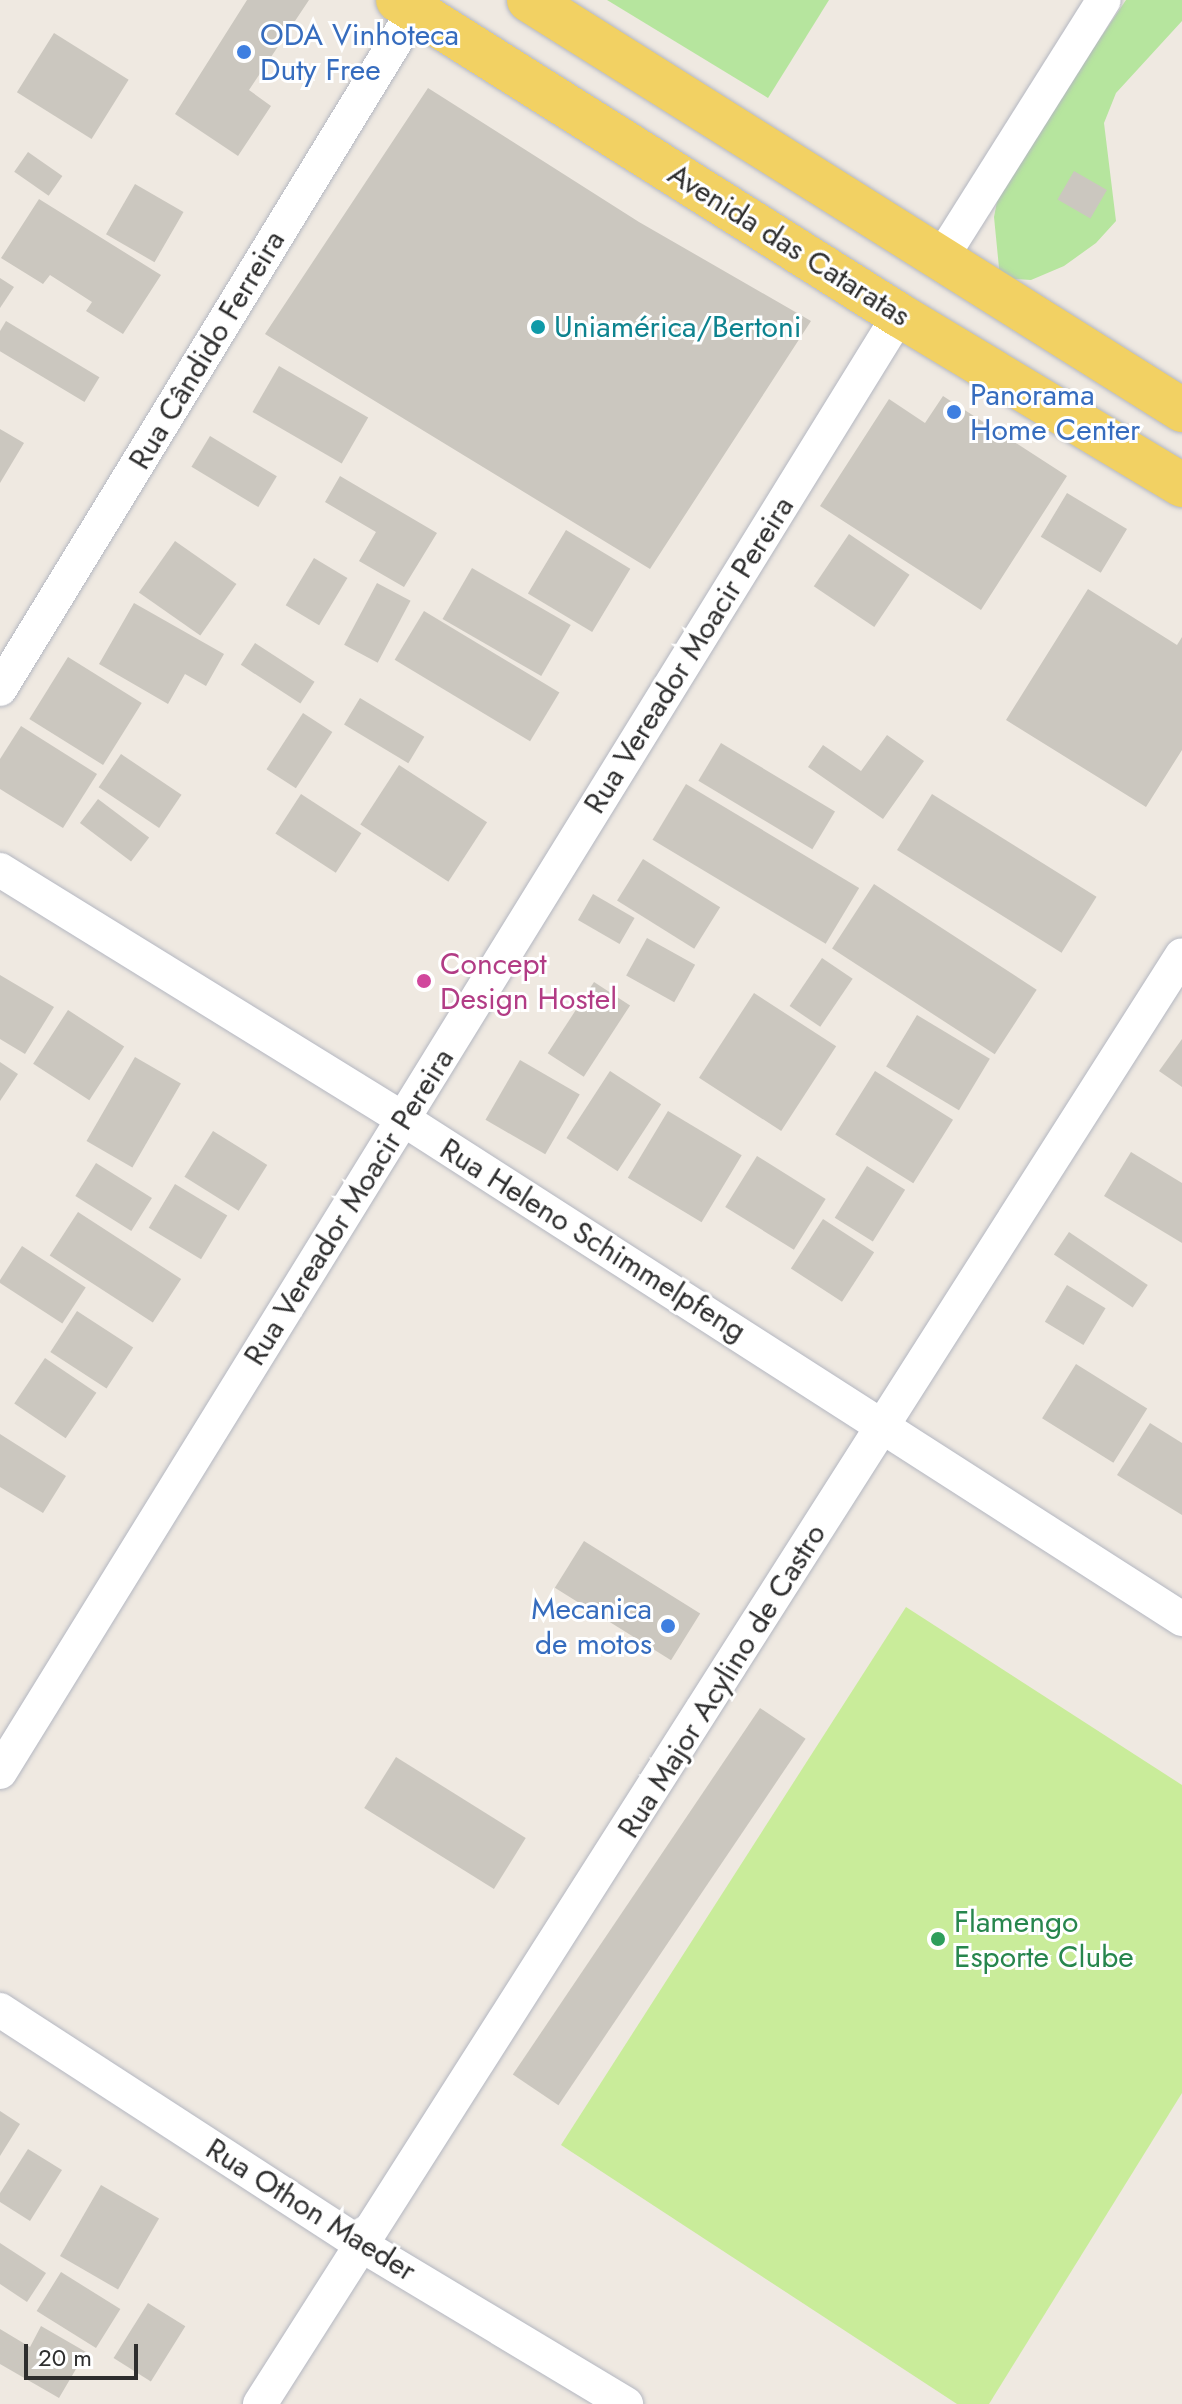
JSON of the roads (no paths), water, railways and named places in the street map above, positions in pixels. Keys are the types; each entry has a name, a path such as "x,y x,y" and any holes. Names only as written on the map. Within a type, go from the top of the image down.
{"main road":[{"path":"529,0 1182,410"},
{"name":"Avenida das Cataratas","path":"406,5 899,315 1182,485"}],"street":[{"path":"940,260 1104,0"},
{"name":"Rua Cândido Ferreira","path":"0,689 406,5"},
{"name":"Rua Vereador Moacir Pereira","path":"0,1772 899,315"},
{"name":"Rua Heleno Schimmelpfeng","path":"0,870 403,1119 885,1425 1182,1619"},
{"name":"Rua Major Acylino de Castro","path":"260,2404 1182,955"},
{"name":"Rua Othon Maeder","path":"0,2010 363,2246 626,2404"}],"place":[{"name":"ODA Vinhoteca Duty Free","path":"244,52"},
{"name":"Uniamérica/Bertoni","path":"538,327"},
{"name":"Panorama Home Center","path":"954,412"},
{"name":"Concept Design Hostel","path":"424,981"},
{"name":"Mecanica de motos","path":"668,1626"},
{"name":"Flamengo Esporte Clube","path":"938,1939"}]}
